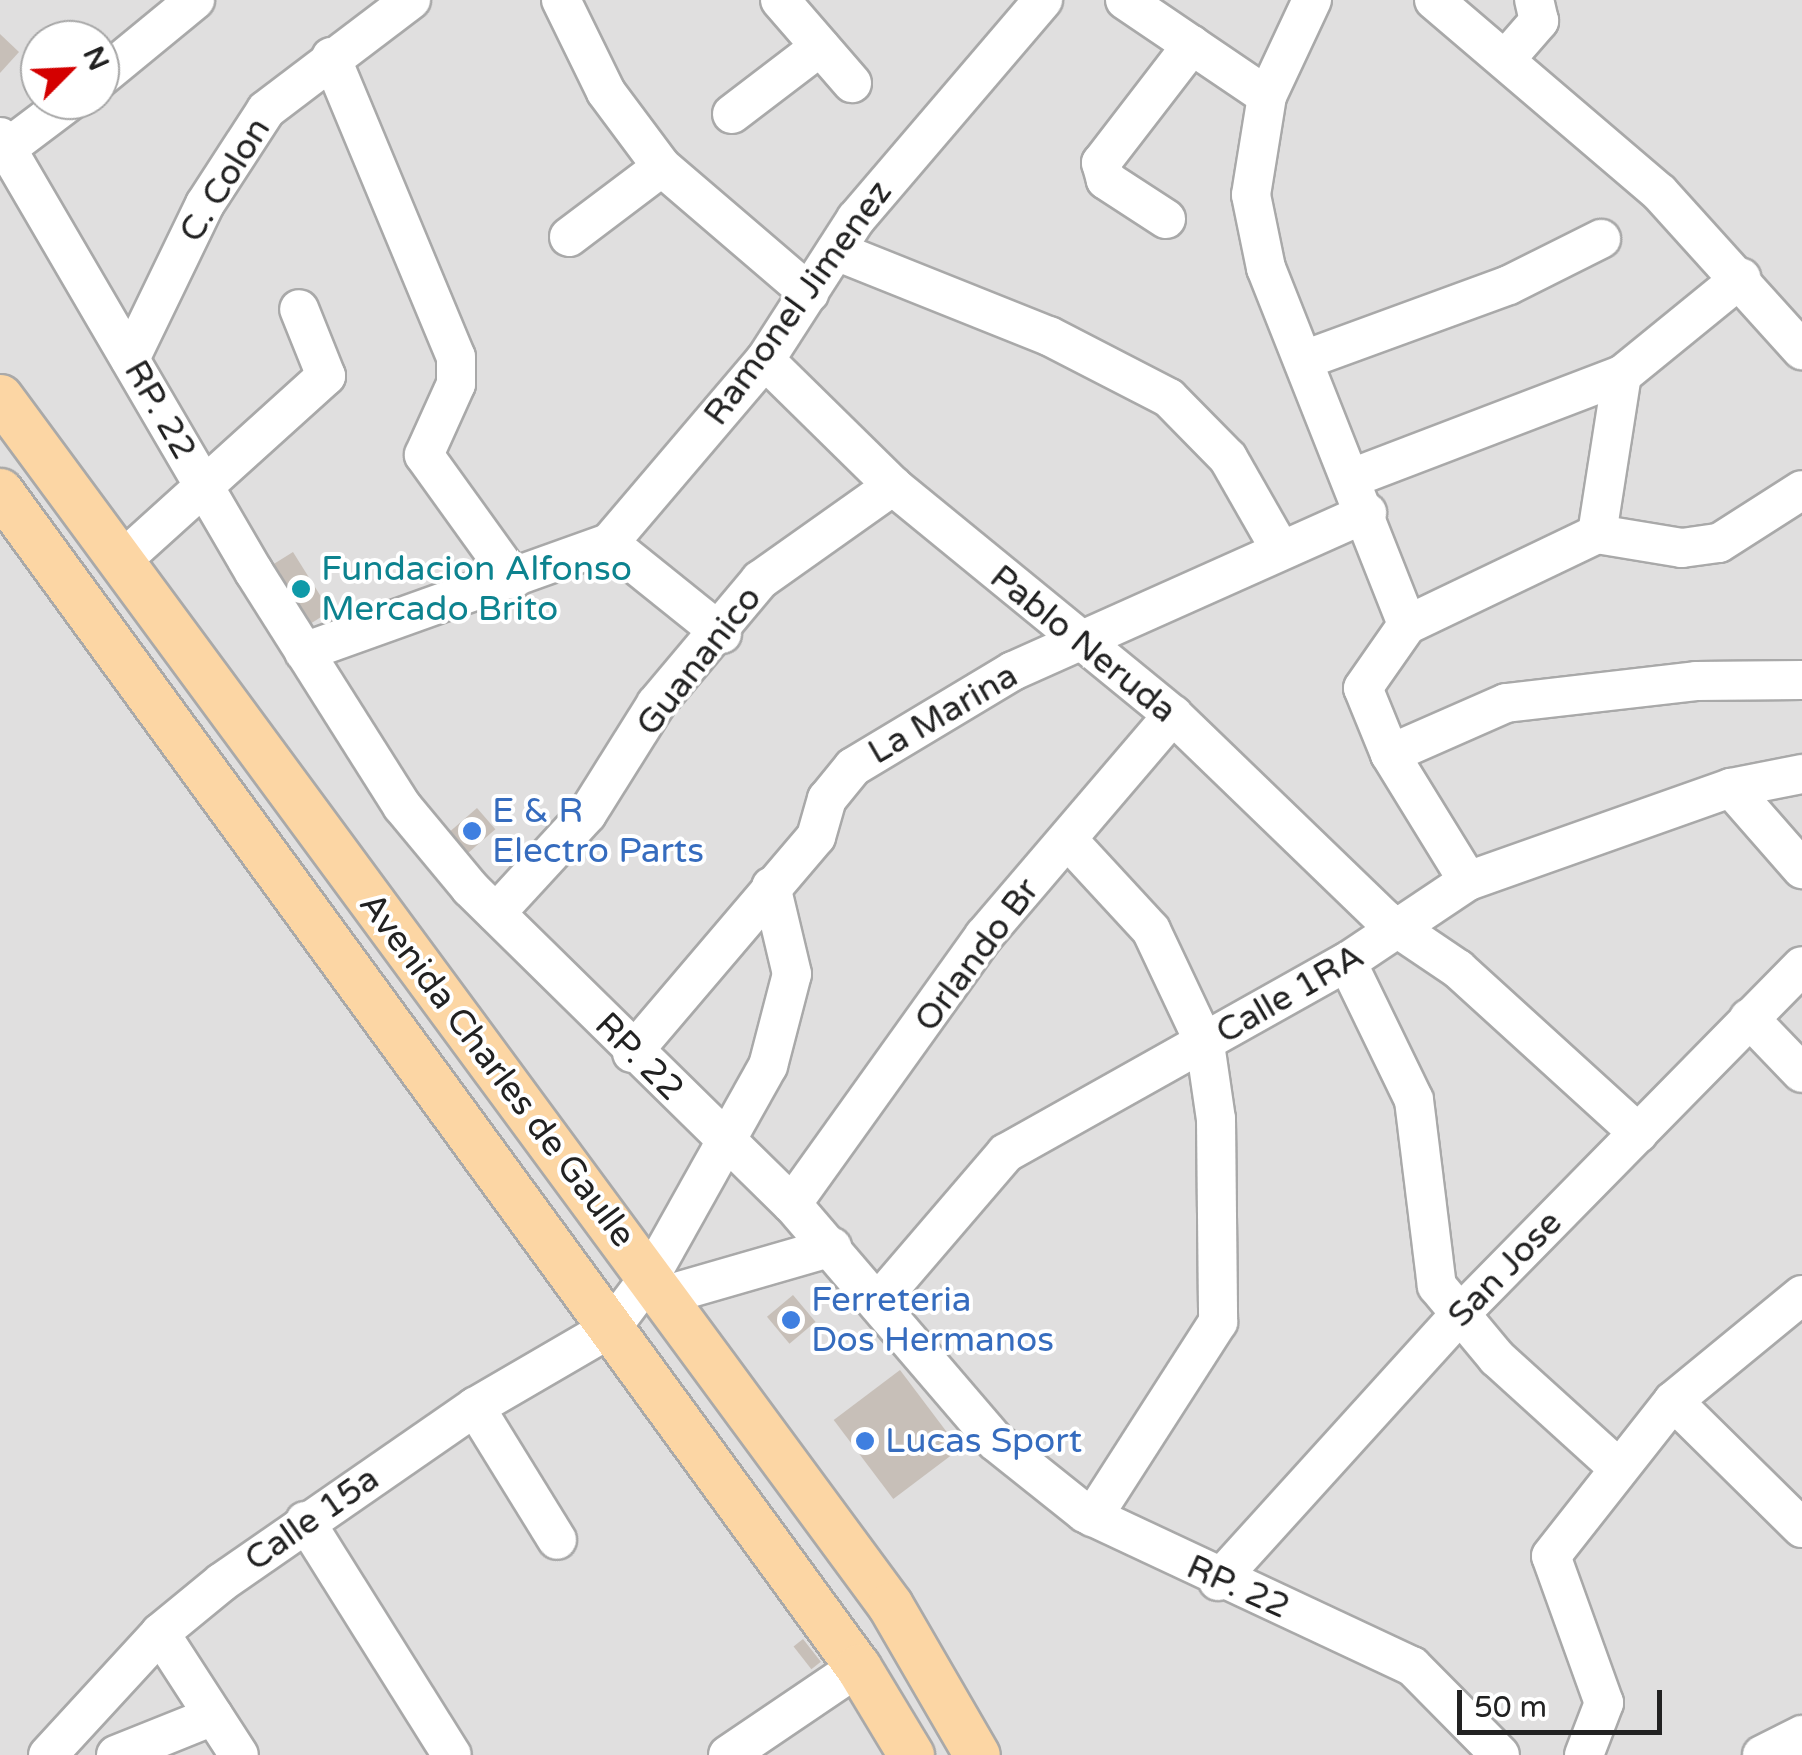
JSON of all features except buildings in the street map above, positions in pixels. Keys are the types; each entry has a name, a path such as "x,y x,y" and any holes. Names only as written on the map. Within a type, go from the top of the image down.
{"main road":[{"name":"Avenida Charles de Gaulle","path":"0,396 119,564 658,1285 890,1605 977,1755"},
{"name":"Avenida Charles de Gaulle","path":"0,491 858,1667 911,1755"}],"street":[{"path":"120,62 196,0"},
{"name":"C. Colon","path":"130,358 258,120 331,57 411,0"},
{"path":"561,0 606,92 662,168 809,293"},
{"path":"780,0 852,82"},
{"name":"Ramonel Jimenez","path":"304,652 609,543 765,360 836,251 1043,0"},
{"path":"1126,0 1267,96"},
{"path":"1312,0 1267,96 1251,196 1266,268 1408,624"},
{"path":"1434,0 1660,193 1741,278 1802,350"},
{"path":"1505,60 1539,21 1534,0"},
{"path":"1166,220 1106,180 1101,163 1192,45"},
{"path":"732,114 820,47"},
{"path":"331,57 456,358 456,384 424,455 513,579"},
{"path":"5,142 39,120"},
{"name":"RP. 22","path":"5,142 304,652 413,821 496,913 632,1052 792,1204 880,1301 996,1442 1093,1517 1218,1581 1412,1666 1500,1755"},
{"path":"569,238 662,168"},
{"path":"1304,360 1509,284 1601,239"},
{"path":"836,251 1150,386 1215,441 1280,549"},
{"name":"La Marina","path":"632,1052 816,836 827,799 852,767 1078,640 1280,549 1359,496 1622,375 1741,278"},
{"path":"119,564 206,489 328,373 300,309"},
{"name":"Pablo Neruda","path":"765,360 893,486 1173,714 1401,927 1638,1133"},
{"path":"1596,534 1622,375"},
{"name":"Guananico","path":"496,913 587,814 656,704 722,634 774,564 893,486"},
{"path":"1468,881 1390,754 1363,688 1408,624 1596,534 1682,548 1719,544 1802,490"},
{"path":"609,543 722,634"},
{"path":"1390,754 1506,703 1696,681 1802,680"},
{"name":"Orlando Br","path":"792,1204 984,936 1173,714"},
{"name":"Calle 1RA","path":"880,1301 1006,1153 1347,962 1468,881 1741,799 1802,774"},
{"path":"1741,799 1802,869"},
{"path":"1068,840 1150,930 1206,1044 1218,1322 1093,1517"},
{"path":"611,1328 658,1285 768,1066 790,988 790,942 771,886"},
{"path":"1347,962 1409,1082 1428,1256 1459,1316 1615,1465"},
{"name":"San Jose","path":"1218,1581 1459,1316 1802,966"},
{"path":"1749,1018 1802,1073"},
{"path":"658,1285 832,1247"},
{"path":"1584,1755 1604,1703 1551,1556 1615,1465 1672,1401 1802,1295"},
{"name":"Calle 15a","path":"50,1755 160,1633 305,1520 475,1407 611,1328"},
{"path":"1672,1401 1802,1528"},
{"path":"475,1407 557,1540"},
{"path":"305,1520 452,1755"},
{"path":"160,1633 239,1755"},
{"path":"728,1755 858,1667"},
{"path":"116,1755 212,1716"},
{"path":"1762,1755 1802,1735"}],"shaded area":[{"path":"0,0 1802,0 1802,1755 0,1755"}],"place":[{"name":"Fundacion Alfonso Mercado Brito","path":"301,589"},
{"name":"E & R Electro Parts","path":"472,831"},
{"name":"Ferreteria Dos Hermanos","path":"791,1320"},
{"name":"Lucas Sport","path":"865,1441"}]}
